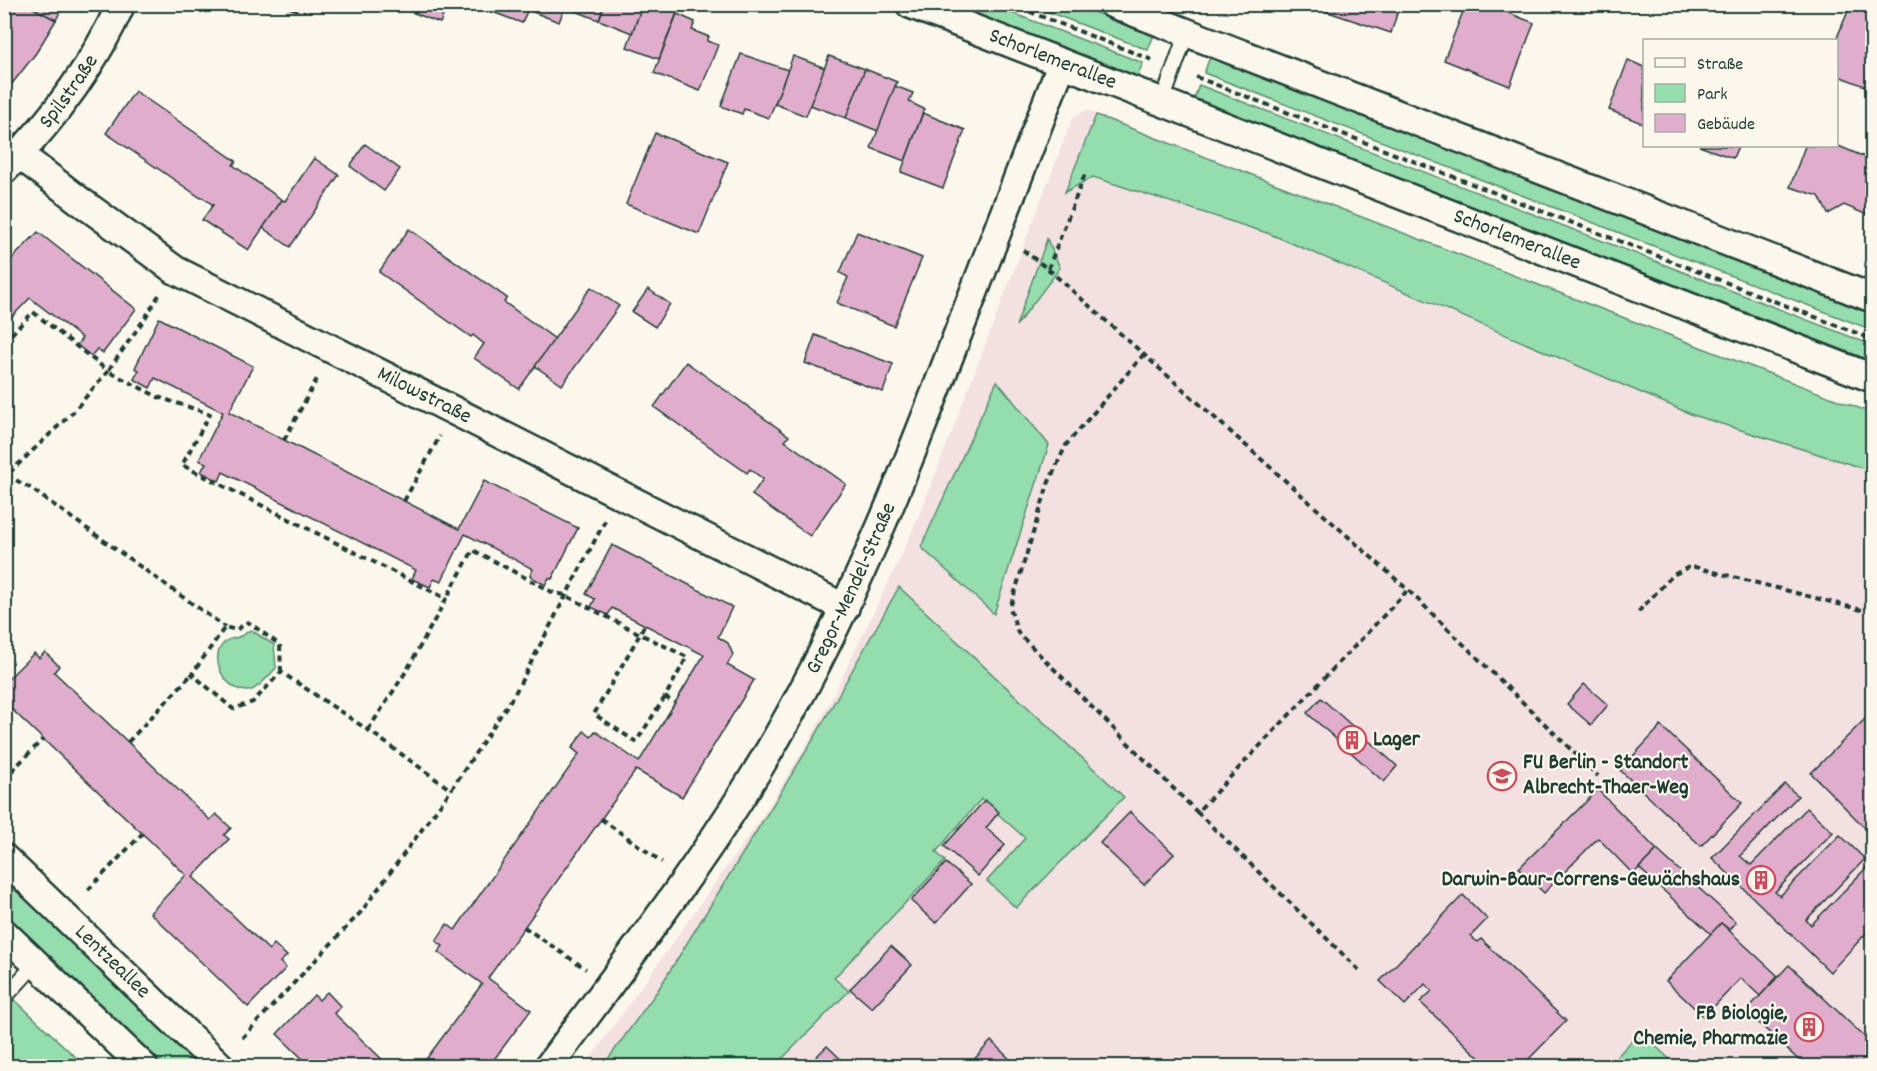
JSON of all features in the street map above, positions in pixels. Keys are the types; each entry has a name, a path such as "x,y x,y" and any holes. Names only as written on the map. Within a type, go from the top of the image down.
{"street":[{"name":"Spilstraße","path":"12,163 60,109 76,86 121,4"},
{"name":"Schorlemerallee","path":"910,4 1872,378"},
{"path":"1113,4 1872,298"},
{"name":"Gregor-Mendel-Straße","path":"549,1066 686,879 748,786 788,718 845,608 892,501 1062,63"},
{"name":"Milowstraße","path":"12,163 80,201 175,270 845,608"},
{"name":"Lentzeallee","path":"4,858 220,1066"},
{"path":"4,933 143,1066"}],"lane":[{"path":"1162,102 1187,32"},
{"path":"4,998 36,963"}],"path":[{"path":"1010,4 1145,57"},
{"path":"1202,79 1872,339"},
{"path":"1048,269 1086,174"},
{"path":"994,238 1023,249 1144,354 1408,590 1598,776"},
{"path":"162,289 108,371 73,412 6,477 30,488 225,627 236,630 248,622 280,645 281,672 253,702 233,709 192,674"},
{"path":"4,342 33,312 108,371 158,396 210,414 182,465 447,599"},
{"path":"1144,354 1066,445 1048,484 1010,608 1018,633 1359,970"},
{"path":"284,440 321,372"},
{"path":"404,501 442,433"},
{"path":"242,1038 361,912 452,790 514,695 608,516"},
{"path":"368,730 407,670 473,550 554,593 565,595 640,634 687,657 636,742 594,714 640,634 645,624"},
{"path":"1638,612 1673,575 1691,566 1862,610 1872,610"},
{"path":"1197,812 1408,590"},
{"path":"128,742 192,674 225,627"},
{"path":"281,672 452,790"},
{"path":"665,697 675,703"},
{"path":"4,779 43,739"},
{"path":"601,819 686,879"},
{"path":"88,890 142,834"},
{"path":"525,927 609,984"}],"shaded area":[{"name":"FU Berlin - Standort Albrecht-Thaer-Weg","path":"1087,110 1872,413 1872,1066 585,1066 760,820 830,702 902,554 925,501 1073,117"}],"green space":[{"path":"950,5 991,5 1143,63 1137,77"},
{"path":"1030,5 1075,5 1154,35 1148,50"},
{"path":"1210,57 1872,312 1872,330 1204,73"},
{"path":"1199,85 1872,345 1872,361 1194,99"},
{"path":"1096,115 1872,413 1872,471 1693,415 1270,234 1093,177 1065,192"},
{"path":"1047,239 1060,268 1016,326"},
{"path":"997,381 1049,445 994,614 921,547"},
{"path":"899,587 1124,797 1016,908 987,881 1025,838 981,799 936,852 945,861 834,978 849,991 775,1066 603,1066 658,990 813,740"},
{"path":"251,630 274,645 276,668 259,686 247,691 239,690 221,672 218,656 220,648 227,641"},
{"path":"4,879 200,1066 165,1066 5,913"},
{"path":"15,1000 85,1066 5,1066 5,1010"},
{"path":"1640,1032 1677,1066 1608,1066"}],"building":[{"path":"4,4 26,4 56,20 36,53 4,94"},
{"path":"26,4 64,4 56,20"},
{"path":"284,4 300,4 297,11 283,6"},
{"path":"402,4 448,4 440,23 401,8"},
{"path":"489,4 530,4 522,23 487,10"},
{"path":"530,4 566,4 559,22 528,10"},
{"path":"566,4 605,4 599,20 565,7"},
{"path":"605,4 643,4 632,33 599,20"},
{"path":"643,4 663,4 678,10 659,59 627,47"},
{"path":"1314,4 1400,4 1391,33 1313,7"},
{"path":"1466,4 1486,4 1534,23 1510,86 1444,60"},
{"path":"1851,4 1872,14 1872,89 1838,76 1836,39"},
{"path":"677,14 695,22 692,30 709,37 707,41 718,45 700,91 654,73"},
{"path":"741,54 788,70 769,118 744,109 742,114 721,106"},
{"path":"793,56 825,68 806,116 775,104"},
{"path":"829,56 865,69 846,118 810,105"},
{"path":"1628,60 1643,67 1643,124 1609,110"},
{"path":"865,69 897,82 878,131 846,118"},
{"path":"895,86 913,93 909,102 924,109 905,161 871,148"},
{"path":"135,91 236,161 233,165 282,200 248,250 202,220 213,205 106,133"},
{"path":"923,113 965,130 943,188 901,172"},
{"path":"655,133 728,162 699,234 626,204"},
{"path":"365,144 400,169 384,191 350,166"},
{"path":"1838,146 1872,160 1872,217 1844,205 1828,214 1819,196 1790,187 1805,147"},
{"path":"1702,147 1738,147 1733,158"},
{"path":"314,158 339,175 290,247 263,228 282,200 285,201"},
{"path":"409,229 507,298 504,302 555,339 519,389 474,358 484,344 379,272"},
{"path":"38,232 136,309 103,353 97,349 91,356 77,345 82,338 30,298 4,325 4,267"},
{"path":"857,232 922,258 894,326 837,303 848,277 840,273"},
{"path":"591,287 619,306 562,385 535,366"},
{"path":"648,289 670,304 655,327 632,312"},
{"path":"159,318 253,366 229,412 459,529 484,481 578,528 552,579 549,578 545,585 530,576 533,569 465,534 441,582 434,579 430,587 412,579 416,570 223,472 219,481 201,472 206,463 199,460 223,412 155,378 150,388 134,379 139,370 135,368"},
{"path":"815,335 893,364 883,392 805,363"},
{"path":"686,362 789,436 785,441 846,484 810,536 752,495 763,479 750,469 747,473 654,407"},
{"path":"612,545 732,607 718,637 728,643 733,655 727,665 754,680 682,797 636,770 488,978 531,1010 489,1066 421,1066 482,984 438,952 443,946 436,941 447,924 455,930 579,754 572,748 584,731 591,737 595,731 639,762 704,655 612,608 608,615 591,607 595,599 586,594"},
{"path":"45,652 59,666 54,672 210,820 216,814 231,828 224,835 229,839 193,877 269,950 274,944 287,956 280,962 286,968 248,1007 150,913 186,875 4,702 4,683 34,653 39,658"},
{"path":"1584,684 1608,705 1591,725 1567,704"},
{"name":"Lager","path":"1321,698 1397,766 1384,782 1307,713"},
{"path":"1872,712 1872,835 1811,773"},
{"path":"1661,726 1742,803 1701,846 1620,770"},
{"name":"Darwin-Baur-Correns-Gewächshaus","path":"1785,784 1798,796 1740,856 1751,865 1807,808 1833,832 1775,892 1780,896 1840,835 1865,859 1806,920 1811,925 1869,865 1872,869 1872,927 1830,972 1712,858"},
{"path":"1598,790 1657,850 1633,874 1598,838 1544,893 1519,868"},
{"path":"985,800 999,812 986,828 1005,845 978,876 944,846"},
{"path":"1130,812 1174,854 1144,885 1100,843"},
{"path":"1657,850 1736,922 1730,930 1721,923 1711,934 1639,868"},
{"path":"946,863 971,884 936,923 911,901"},
{"path":"1463,895 1487,919 1471,936 1477,942 1481,939 1566,1021 1522,1066 1488,1066 1420,1002 1432,991 1425,984 1405,1005 1380,981"},
{"path":"1721,923 1778,976 1760,996 1741,978 1704,1017 1666,981"},
{"path":"891,946 912,965 872,1008 850,989"},
{"name":"FB Biologie, Chemie, Pharmazie","path":"1789,965 1872,1044 1872,1066 1805,1066 1746,1011"},
{"path":"327,992 341,1007 334,1013 389,1066 310,1066 277,1034 314,995 319,1000"},
{"path":"991,1041 1017,1066 968,1066"},
{"path":"827,1046 848,1066 807,1066"}],"place":[{"name":"Lager","path":"1352,740"},
{"name":"FU Berlin - Standort Albrecht-Thaer-Weg","path":"1502,776"},
{"name":"Darwin-Baur-Correns-Gewächshaus","path":"1761,880"},
{"name":"FB Biologie, Chemie, Pharmazie","path":"1809,1027"}]}
